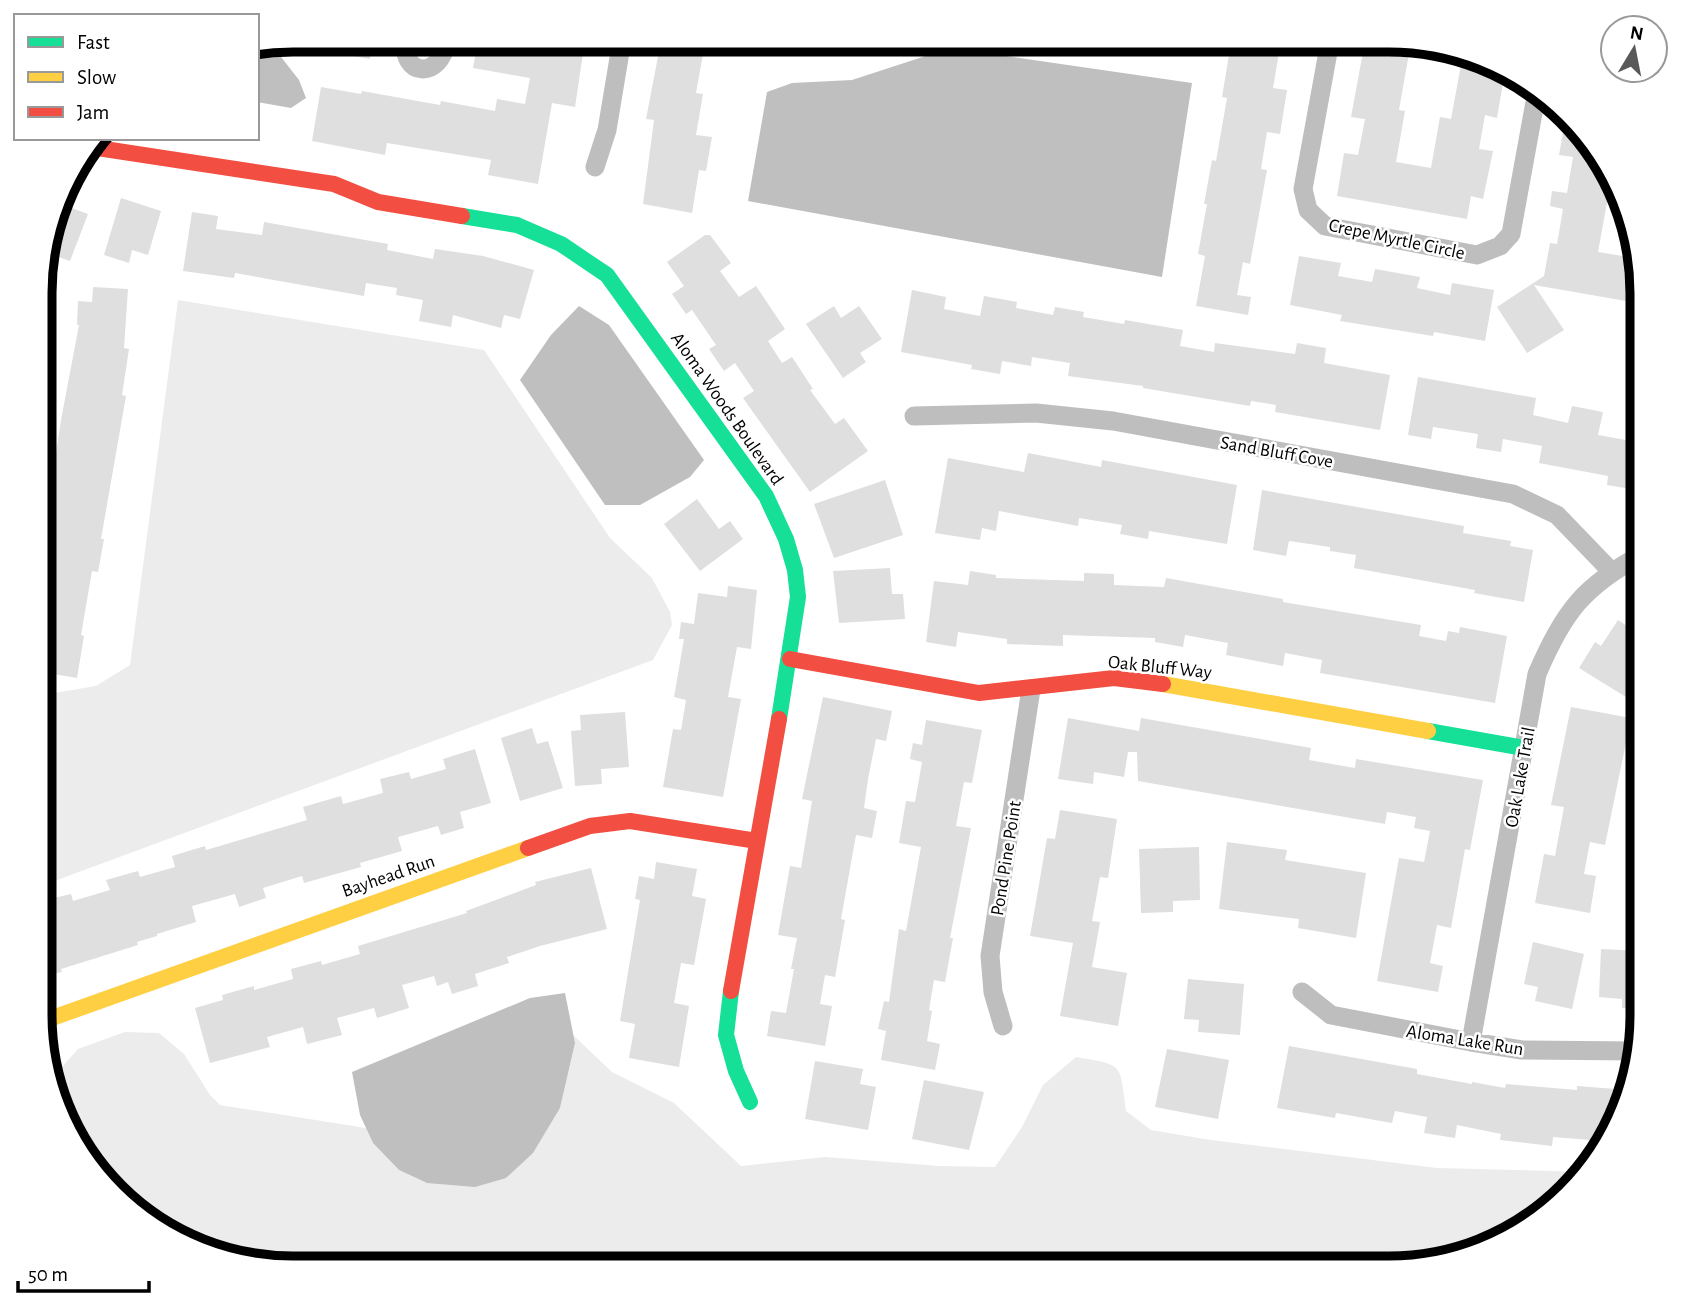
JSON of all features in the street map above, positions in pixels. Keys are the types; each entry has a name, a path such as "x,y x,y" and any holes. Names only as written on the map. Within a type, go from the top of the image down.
{"street":[{"path":"406,52 410,63 424,69 433,67 445,52"},
{"path":"594,167 607,130 620,52"},
{"name":"Crepe Myrtle Circle","path":"1328,53 1303,189 1308,210 1325,226 1477,255 1500,246 1511,234 1535,102"},
{"name":"Aloma Woods Boulevard","path":"102,149 334,184 378,202 517,225 561,244 607,275 766,496 786,539 795,570 798,597 790,659 728,1006 726,1035 736,1071 750,1102"},
{"name":"Sand Bluff Cove","path":"914,416 1037,413 1113,421 1513,494 1557,515 1611,571"},
{"name":"Oak Lake Trail","path":"1471,1042 1537,674 1554,634 1572,607 1611,571 1630,561"},
{"name":"Oak Bluff Way","path":"790,659 979,693 1114,678 1169,685 1524,748"},
{"name":"Pond Pine Point","path":"1003,1026 993,992 990,956 1031,689"},
{"name":"Bayhead Run","path":"53,1018 590,826 630,821 758,841"},
{"name":"Aloma Lake Run","path":"1303,992 1331,1015 1471,1042 1522,1049 1627,1051"}],"shaded area":[{"path":"278,53 299,80 306,98 291,108 259,102 259,56"},
{"path":"936,53 982,53 1192,83 1162,277 748,201 767,92 792,83 852,80"},
{"path":"178,300 484,350 610,538 652,578 670,612 672,625 653,660 53,882 53,693 96,686 130,665"},
{"path":"579,306 609,325 704,460 690,477 640,505 605,505 520,380 551,335"},
{"path":"565,993 575,1043 560,1108 533,1153 506,1178 475,1187 427,1183 399,1170 373,1143 360,1115 352,1072 530,998"},
{"path":"125,1032 159,1033 184,1054 210,1095 220,1105 366,1128 373,1143 399,1170 427,1183 506,1178 533,1152 560,1108 575,1043 573,1035 612,1072 674,1103 741,1166 825,1157 939,1166 995,1167 1022,1127 1043,1085 1076,1057 1103,1062 1117,1069 1126,1111 1151,1130 1437,1168 1573,1172 1548,1197 1510,1224 1467,1244 1437,1252 1405,1256 278,1256 246,1252 201,1238 160,1216 135,1197 112,1174 77,1122 65,1093 59,1070 78,1049"}],"building":[{"path":"331,52 371,52 370,59"},
{"path":"476,52 583,52 575,107 552,103 538,184 488,175 491,160 387,143 385,155 312,141 321,87 361,94 362,91 440,105 441,101 495,111 497,99 525,104 530,78 473,68"},
{"path":"659,52 703,54 696,93 703,94 696,135 712,137 706,171 699,170 692,213 643,204 654,120 646,119"},
{"path":"1235,53 1279,53 1273,88 1287,90 1280,134 1267,132 1261,169 1267,170 1250,264 1243,262 1237,295 1251,297 1248,315 1196,306 1205,256 1198,254 1207,204 1204,204 1212,160 1216,161 1227,98 1222,97 1229,55 1235,56"},
{"path":"1363,53 1409,53 1399,110 1405,111 1396,162 1431,168 1440,117 1451,119 1461,63 1503,81 1497,118 1485,115 1479,149 1493,151 1483,199 1471,196 1467,219 1337,196 1344,153 1358,155 1365,119 1351,117"},
{"path":"1564,128 1581,147 1606,187 1609,193 1598,252 1627,257 1630,302 1534,285 1564,330 1527,353 1497,307 1544,276 1550,243 1557,244 1563,209 1550,206 1552,191 1567,193 1573,157 1559,155"},
{"path":"121,198 161,211 148,255 132,250 129,263 104,255"},
{"path":"69,207 88,214 70,261 56,256"},
{"path":"192,212 218,216 216,229 262,235 264,222 388,244 387,250 433,259 435,249 483,256 534,270 520,319 504,315 501,328 453,315 451,327 419,321 423,300 396,295 397,288 366,283 364,296 235,273 234,278 183,271"},
{"path":"705,235 710,235 731,263 720,271 739,297 756,286 785,329 768,341 782,363 792,357 813,389 810,390 835,424 844,418 868,451 810,492 743,398 754,391 735,363 724,371 709,349 716,345 692,310 686,314 672,294 684,286 667,262"},
{"path":"1299,256 1341,263 1338,276 1372,282 1375,269 1420,277 1417,288 1450,295 1452,283 1494,290 1485,341 1434,332 1433,336 1340,321 1342,315 1290,305"},
{"path":"93,287 128,289 124,348 129,349 122,395 126,396 101,539 104,539 98,572 92,571 77,678 53,674 52,478 79,325 78,301 92,302"},
{"path":"912,290 946,297 944,309 980,316 984,296 1017,302 1016,308 1053,315 1055,307 1084,312 1083,317 1124,324 1125,320 1183,330 1180,346 1214,352 1215,343 1295,354 1297,343 1326,348 1324,363 1390,375 1380,430 1275,412 1276,405 1251,401 1250,406 1143,386 1068,376 1070,363 1032,357 1031,366 1002,361 1000,374 971,369 972,365 901,352"},
{"path":"834,306 841,318 859,306 882,339 860,353 866,362 843,378 806,324"},
{"path":"1418,377 1536,398 1533,415 1568,423 1572,406 1603,412 1598,435 1630,441 1630,489 1607,485 1608,476 1539,463 1542,446 1503,439 1501,452 1476,448 1478,434 1433,427 1431,439 1408,435"},
{"path":"1028,453 1101,467 1102,460 1237,485 1227,544 1149,531 1148,539 1120,534 1122,525 1079,518 1078,526 999,511 996,531 982,528 980,540 935,533 948,458 1024,472"},
{"path":"885,480 903,535 834,558 814,504"},
{"path":"1262,490 1464,526 1463,533 1511,541 1510,546 1533,550 1524,602 1474,593 1475,590 1354,568 1356,555 1330,551 1330,547 1289,541 1286,556 1253,550"},
{"path":"697,499 719,529 730,521 743,539 700,571 664,524"},
{"path":"890,568 892,594 903,594 905,619 839,623 833,571"},
{"path":"970,571 996,575 996,578 1084,581 1084,573 1114,574 1114,585 1164,587 1166,578 1283,599 1283,602 1421,625 1419,636 1446,641 1448,631 1459,633 1460,627 1507,636 1495,703 1320,673 1322,660 1285,653 1283,666 1226,655 1228,643 1185,635 1183,647 1155,642 1155,638 1063,635 1063,646 1007,644 1007,639 958,632 956,647 926,642 934,581 968,585"},
{"path":"728,586 757,590 751,649 737,647 728,697 741,699 723,797 663,787 673,729 681,730 686,700 674,697 684,639 679,639 681,622 694,624 698,593 727,597"},
{"path":"1618,620 1630,628 1630,700 1579,668 1595,642 1601,646"},
{"path":"823,697 892,711 886,741 876,739 868,779 864,808 877,811 872,838 856,835 841,919 845,920 835,977 825,975 820,1004 832,1006 825,1046 767,1036 771,1011 786,1013 794,969 791,969 797,938 778,935 790,866 801,868 812,801 802,799"},
{"path":"1571,707 1630,718 1605,845 1590,842 1584,874 1596,876 1590,913 1535,903 1544,854 1555,856 1564,807 1551,805"},
{"path":"625,712 629,767 601,769 602,784 575,786 571,731 581,730 580,715"},
{"path":"1068,718 1139,731 1141,718 1311,748 1309,760 1355,768 1356,759 1483,780 1470,850 1465,849 1451,928 1437,925 1430,963 1443,966 1438,992 1377,981 1399,858 1424,862 1430,831 1414,828 1416,817 1387,812 1385,824 1138,781 1137,752 1128,752 1124,777 1094,772 1093,784 1058,779"},
{"path":"926,720 982,730 972,783 964,782 956,826 971,828 950,938 953,938 945,982 934,980 929,1010 932,1011 927,1041 940,1044 935,1070 881,1060 886,1031 878,1029 884,1001 889,1002 899,929 906,931 921,847 899,843 906,801 915,802 922,762 910,759 913,743 922,745"},
{"path":"532,728 537,744 548,741 563,788 520,801 501,738"},
{"path":"475,749 491,803 460,812 464,828 441,835 438,826 398,837 402,851 360,863 361,867 304,883 302,876 263,888 266,898 239,907 235,894 192,906 196,922 53,974 53,898 71,894 73,901 110,890 106,880 138,871 140,877 175,867 172,856 205,846 206,850 307,820 303,807 341,796 343,804 383,793 380,779 409,772 411,779 446,769 443,759"},
{"path":"1060,810 1117,819 1108,878 1100,877 1092,921 1100,922 1092,967 1127,973 1118,1026 1060,1016 1073,943 1030,936 1047,838 1055,839"},
{"path":"1227,842 1287,850 1285,860 1366,873 1356,938 1298,928 1299,919 1219,909"},
{"path":"1199,847 1200,900 1173,901 1173,912 1141,913 1139,849"},
{"path":"656,862 697,869 692,896 706,899 694,965 681,963 674,1003 689,1006 679,1067 629,1058 635,1024 620,1021 640,900 635,899 639,876 654,879"},
{"path":"591,868 607,929 507,957 509,963 475,974 478,986 452,994 448,982 437,986 434,976 402,985 409,1008 377,1018 374,1008 337,1018 342,1035 307,1044 303,1027 267,1037 270,1047 210,1063 195,1008 223,1000 222,995 254,986 254,990 293,979 291,969 321,961 322,965 360,954 358,946 467,913 466,911 536,885 535,882"},
{"path":"1533,942 1584,954 1572,1009 1535,1001 1538,987 1524,984"},
{"path":"1601,949 1630,950 1630,1008 1622,1008 1622,999 1599,997"},
{"path":"1188,979 1244,984 1240,1035 1198,1032 1199,1020 1184,1019"},
{"path":"1289,1046 1417,1069 1417,1074 1472,1084 1505,1088 1506,1084 1577,1090 1577,1086 1618,1089 1606,1122 1589,1150 1590,1140 1553,1137 1552,1146 1500,1140 1501,1134 1457,1125 1455,1138 1424,1133 1427,1117 1395,1111 1392,1123 1336,1113 1335,1118 1277,1108"},
{"path":"1167,1049 1229,1060 1218,1119 1155,1107"},
{"path":"815,1061 863,1069 860,1084 876,1087 868,1130 805,1119"},
{"path":"924,1080 984,1092 969,1150 912,1139"}],"traffic: fast":[{"path":"462,216 517,225 561,244 607,275 766,496 786,539 795,570 798,597 779,719"},
{"path":"1428,731 1524,748"},
{"path":"731,991 726,1035 736,1071 750,1102"}],"traffic: slow":[{"path":"1163,684 1428,731"},
{"path":"53,1018 528,848"}],"traffic: jam":[{"path":"102,149 334,184 378,202 462,216"},
{"path":"790,659 979,693 1114,678 1163,684"},
{"path":"731,991 779,719"},
{"path":"528,848 590,826 630,821 757,841"}]}
